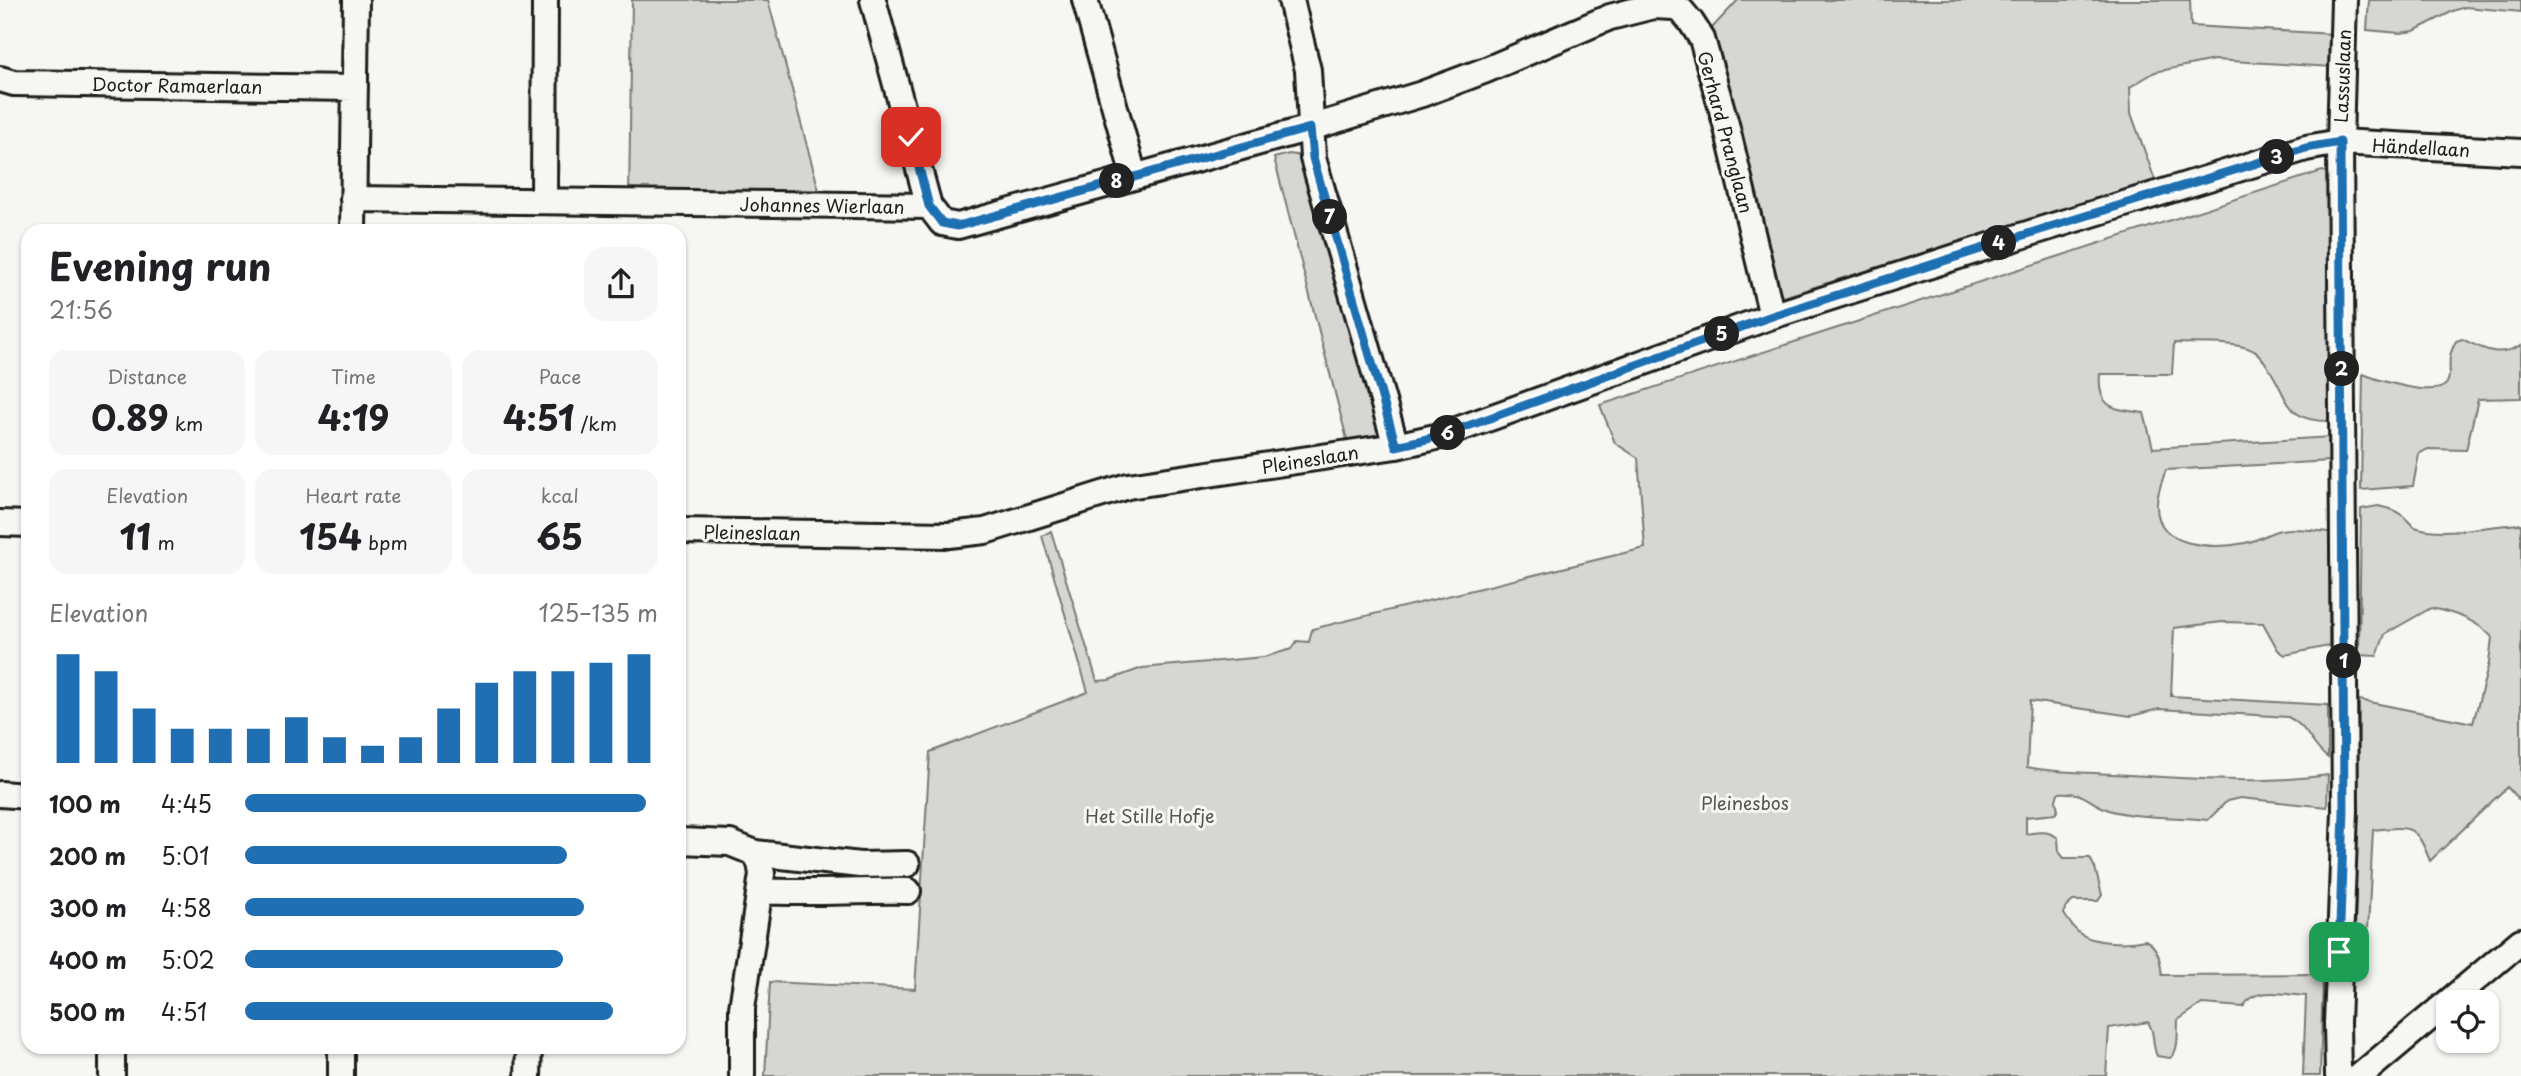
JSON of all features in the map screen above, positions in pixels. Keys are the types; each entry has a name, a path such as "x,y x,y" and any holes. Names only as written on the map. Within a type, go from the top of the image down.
{"street":[{"path":"353,224 356,0"},
{"path":"544,200 545,0"},
{"path":"873,0 929,206"},
{"path":"1085,0 1134,176"},
{"path":"1290,0 1308,70 1313,158 1396,446"},
{"name":"Lassuslaan","path":"2338,1076 2337,1023 2344,811 2340,142 2344,0"},
{"name":"Gerhard Pranglaan","path":"1310,128 1422,94 1610,17 1653,6 1674,7 1691,22 1702,39 1726,124 1772,316"},
{"name":"Doctor Ramaerlaan","path":"0,79 14,83 355,88"},
{"name":"Johannes Wierlaan","path":"353,199 929,206 942,223 958,226 1310,128"},
{"name":"Händellaan","path":"2040,230 2306,148 2340,142 2521,152"},
{"name":"Pleineslaan","path":"686,531 949,535 985,531 1128,486 1396,446 1440,436 1772,316 2040,230"},
{"path":"0,523 21,524"},
{"path":"0,794 21,796"},
{"path":"686,841 730,842 755,853 860,865 907,864"},
{"path":"742,1076 743,1008 762,874 755,853"},
{"path":"860,865 860,890"},
{"path":"760,891 908,891"},
{"path":"2360,1076 2521,941"},
{"path":"112,1054 112,1076"},
{"path":"341,1054 341,1076"},
{"path":"528,1076 529,1054"}],"green space":[{"path":"632,0 768,0 821,198 629,198"},
{"path":"1738,0 2190,0 2191,26 2334,34 2333,67 2214,60 2155,72 2130,87 2131,113 2155,180 1780,298 1750,171 1711,29"},
{"path":"2369,0 2521,0 2521,12 2465,7 2414,31 2400,33 2367,30"},
{"path":"1289,154 1302,156 1381,434 1381,442 1349,447 1274,158"},
{"name":"Pleinesbos","path":"2322,171 2329,173 2331,421 2305,418 2297,413 2290,407 2260,356 2238,346 2174,343 2172,374 2100,374 2100,386 2101,394 2110,405 2144,413 2153,448 2331,437 2331,461 2166,470 2157,502 2160,521 2167,531 2190,543 2233,545 2287,529 2330,532 2329,646 2285,655 2278,650 2263,623 2222,622 2174,628 2171,696 2328,705 2328,758 2300,726 2288,717 2159,709 2131,716 2030,701 2027,767 2220,780 2274,780 2328,775 2327,807 2240,798 2227,801 2208,820 2119,813 2101,807 2081,795 2058,793 2058,810 2055,814 2026,817 2026,834 2043,832 2054,835 2058,838 2059,852 2064,858 2090,858 2095,868 2102,895 2098,901 2073,901 2065,908 2064,914 2084,936 2110,942 2145,940 2156,950 2162,975 2323,974 2320,1076 2303,1076 2306,996 2271,993 2255,996 2243,1007 2202,1004 2178,1020 2177,1046 2170,1058 2157,1056 2148,1022 2109,1028 2106,1076 765,1076 770,982 915,989 930,752 1088,692 1042,536 1051,531 1097,681 1109,680 1142,668 1264,657 1292,649 1297,641 1309,642 1312,629 1645,548 1638,458 1615,443 1600,405"},
{"path":"2462,339 2491,351 2505,351 2521,345 2521,398 2478,399 2466,450 2428,449 2419,454 2413,486 2361,490 2363,374 2407,387 2441,387 2448,380 2450,356 2456,341"},
{"path":"2378,506 2397,512 2415,527 2426,530 2453,531 2521,524 2521,802 2507,787 2430,861 2421,840 2411,830 2373,830 2367,950 2355,950 2359,700 2473,723 2489,663 2492,637 2464,618 2431,608 2385,634 2377,656 2359,655 2361,509"}],"route":[{"path":"911,137 929,206 942,223 958,226 1310,128 1313,158 1396,446 1440,436 1772,316 2026,234 2306,148 2340,142 2344,811 2339,952"}],"park label":[{"name":"Het Stille Hofje","path":"1150,815"}]}
